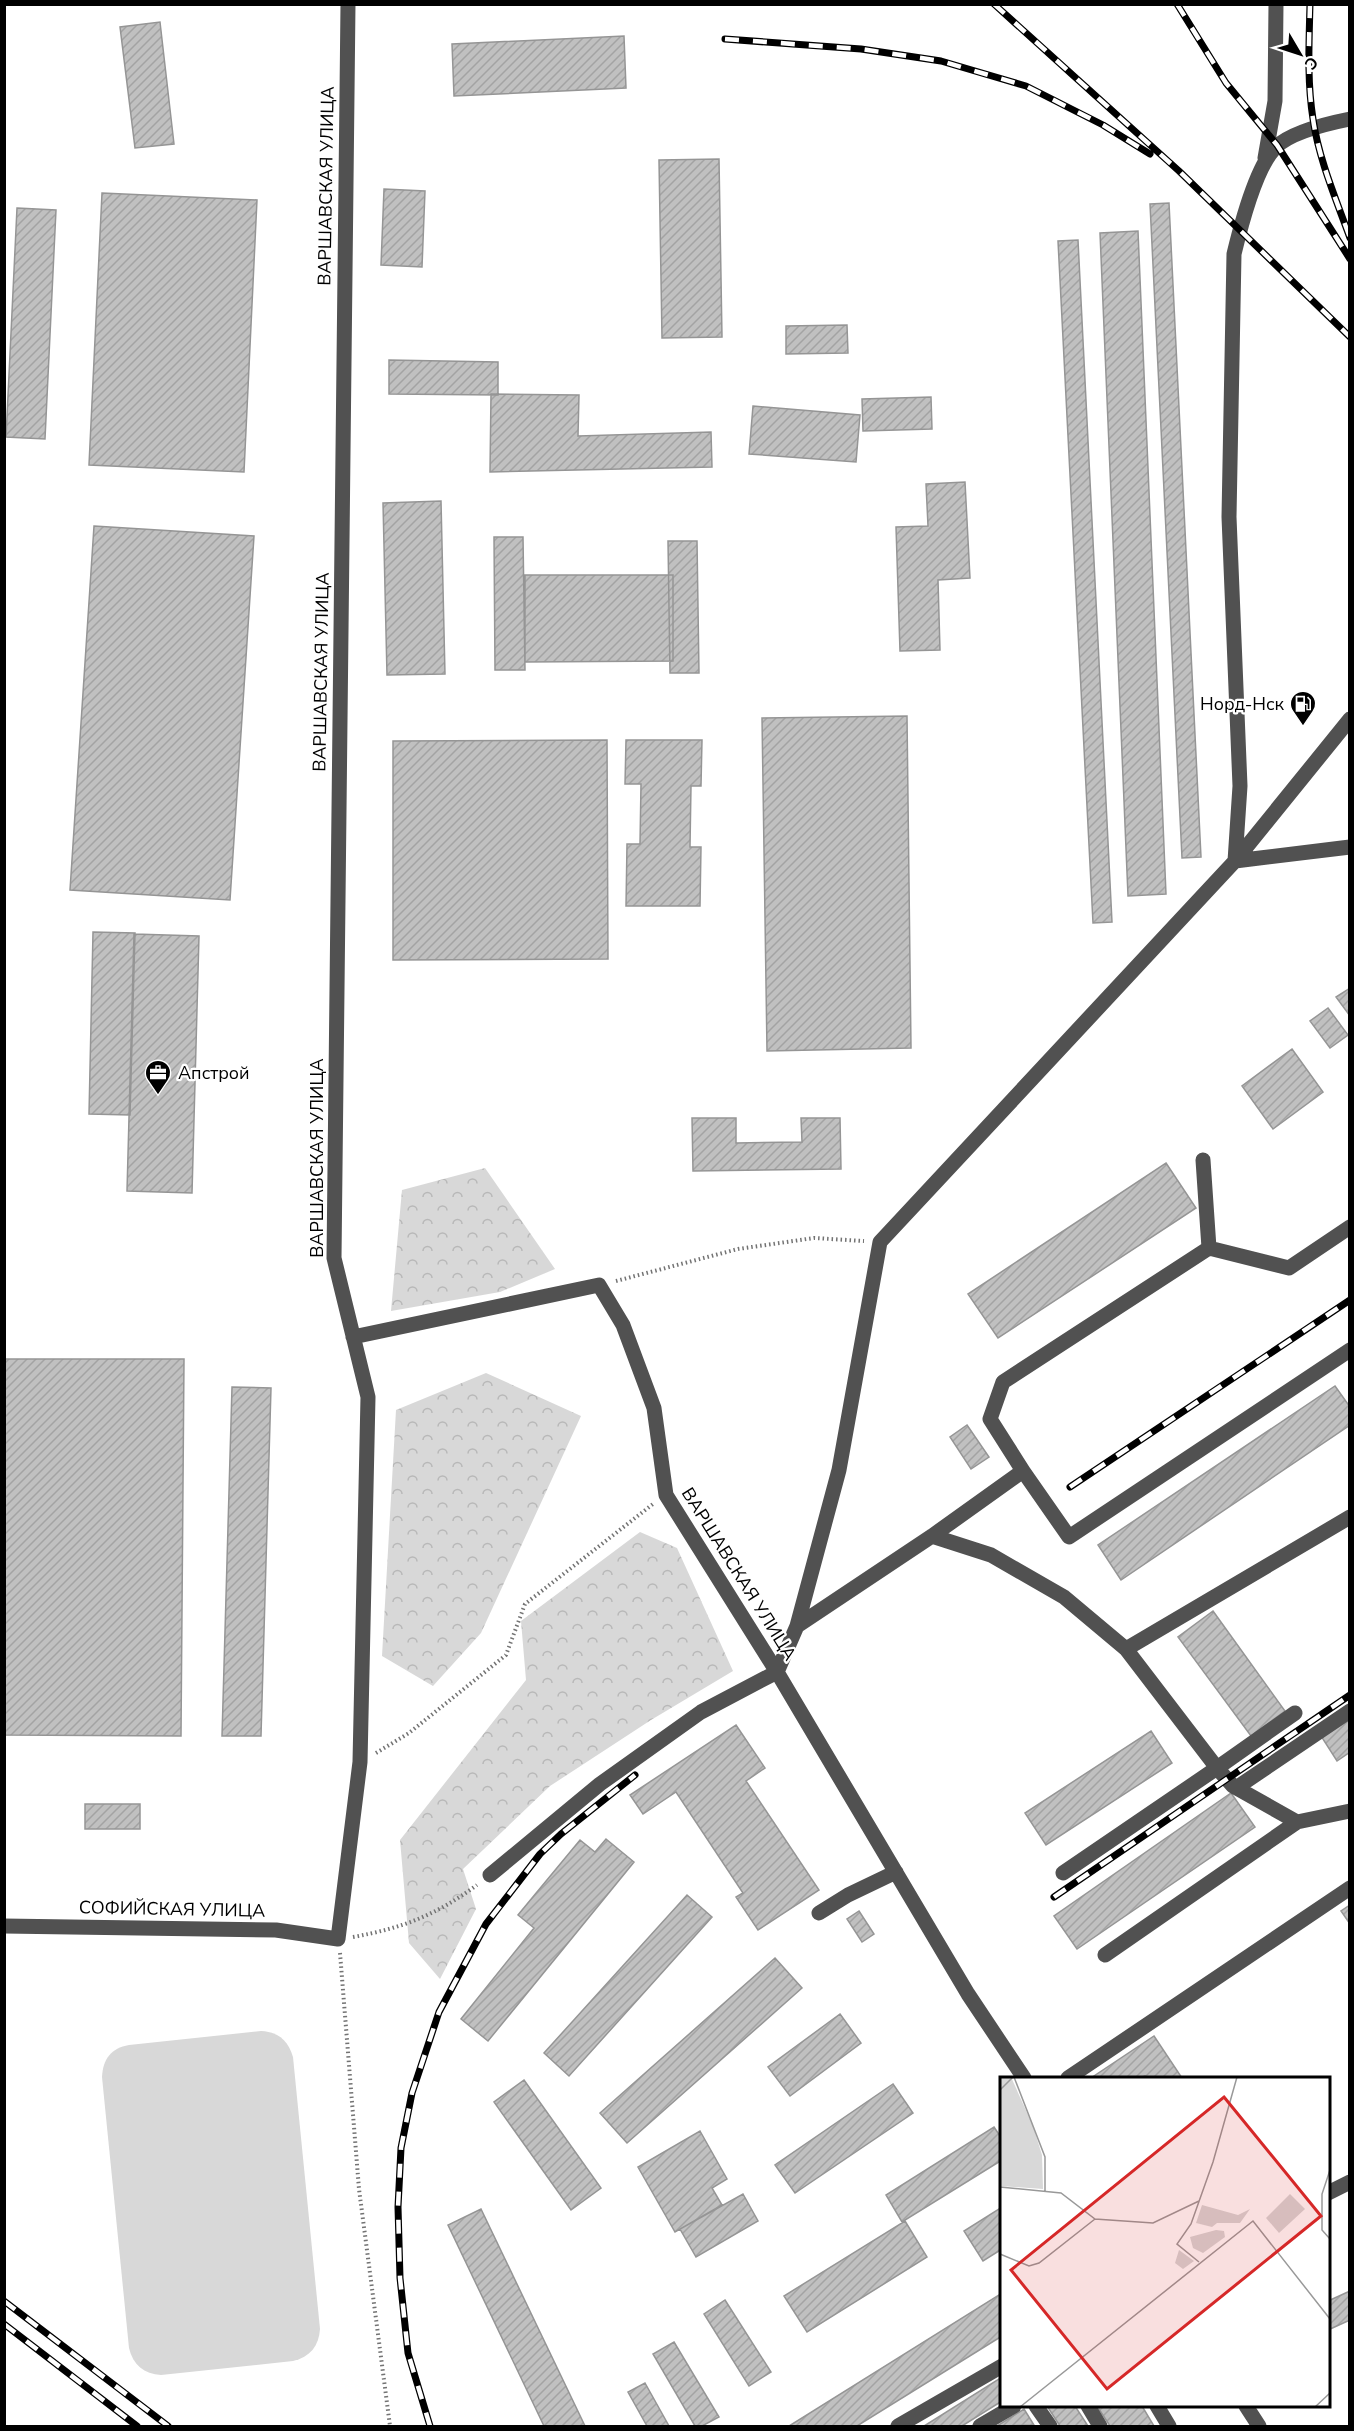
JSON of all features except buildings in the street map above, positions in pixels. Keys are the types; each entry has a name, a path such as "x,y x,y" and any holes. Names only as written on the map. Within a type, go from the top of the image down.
{"street":[{"name":"ВАРШАВСКАЯ УЛИЦА","path":"338,1939 360,1762 368,1397 334,1258 348,4"},
{"path":"1235,861 1240,786 1229,517 1234,254 1239,231 1263,164 1270,136 1275,101 1276,4"},
{"path":"1263,164 1277,145 1319,125 1350,119"},
{"path":"490,1875 600,1784 701,1712 777,1672 797,1626 839,1470 880,1242 1235,861 1348,723"},
{"path":"1235,861 1350,848"},
{"path":"1203,1160 1209,1248"},
{"path":"1350,1227 1288,1268 1209,1248 1003,1382 990,1419 1069,1538 1350,1350"},
{"name":"ВАРШАВСКАЯ УЛИЦА","path":"599,1285 622,1325 654,1407 666,1495 777,1672 968,1994 1023,2077"},
{"path":"353,1337 599,1285"},
{"path":"797,1626 932,1536 1023,1471"},
{"path":"1126,1649 1350,1517"},
{"path":"932,1536 991,1556 1064,1597 1126,1649 1217,1768 1236,1788 1297,1822"},
{"path":"1236,1788 1350,1711"},
{"path":"1062,1873 1295,1713"},
{"path":"1105,1955 1297,1822 1350,1810"},
{"path":"819,1913 848,1894 896,1872"},
{"path":"1071,2077 1350,1888"},
{"name":"СОФИЙСКАЯ УЛИЦА","path":"4,1926 276,1930 338,1939"},
{"path":"1330,2192 1350,2182"},
{"path":"898,2427 1000,2367"},
{"path":"980,2427 1012,2407"},
{"path":"1037,2407 1050,2427"},
{"path":"1089,2407 1100,2427"},
{"path":"1157,2407 1169,2427"},
{"path":"1247,2407 1259,2427"}],"path":[{"path":"599,1285 738,1249 814,1238 880,1242"},
{"path":"360,1762 409,1733 506,1655 525,1604 666,1495"},
{"path":"390,2427 359,2189 338,1939 392,1930 430,1914 449,1905 490,1875"}],"green space":[{"path":"485,1168 555,1269 500,1292 391,1311 402,1190"},
{"path":"486,1373 581,1416 481,1633 433,1686 382,1656 396,1410"},
{"path":"640,1532 677,1548 733,1671 651,1720 550,1786 463,1869 476,1909 440,1979 409,1943 400,1840 526,1680 521,1621"},
{"path":"261,2031 282,2038 293,2057 320,2329 318,2341 309,2354 293,2361 161,2375 149,2373 136,2364 129,2348 102,2077 104,2065 109,2055 123,2046"}],"railway":[{"path":"994,4 1179,171 1350,337"},
{"path":"1177,4 1226,83 1277,145 1350,259"},
{"path":"1310,4 1309,76 1313,119 1324,164 1350,238"},
{"path":"725,39 861,49 941,61 1026,86 1103,125 1150,154"},
{"path":"1070,1487 1350,1300"},
{"path":"1054,1897 1350,1695"},
{"path":"430,2426 408,2353 400,2278 398,2207 401,2148 412,2093 439,2012 486,1924 540,1854 561,1834 635,1775"},
{"path":"4,2301 168,2426"},
{"path":"4,2324 137,2426"}],"place":[{"name":"Норд-Нск","path":"1303,727"},
{"name":"Апстрой","path":"158,1096"}]}
